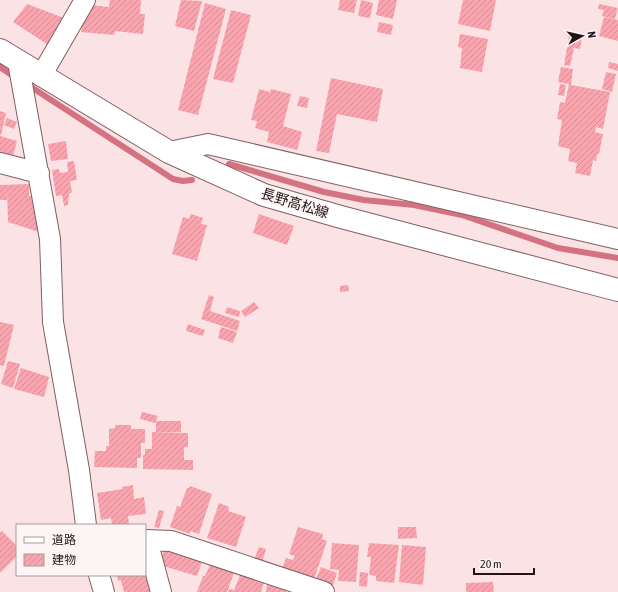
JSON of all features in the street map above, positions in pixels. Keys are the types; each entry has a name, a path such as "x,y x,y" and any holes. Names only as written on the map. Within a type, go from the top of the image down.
{"main road":[{"name":"長野高松線","path":"0,50 26,76 169,152 264,195 341,217 618,290"}],"street":[{"path":"85,0 26,76 39,173 50,239 53,322 79,470 86,524"},
{"path":"169,152 208,144 618,239"},
{"path":"0,163 39,173"},
{"path":"161,592 146,540 171,541 324,592"},
{"path":"99,576 104,592"}],"building":[{"path":"110,0 141,0 140,14 145,14 143,34 115,31 114,35 81,32 84,11 89,5 109,7"},
{"path":"181,0 202,1 194,31 175,26"},
{"path":"340,0 357,0 354,13 338,10"},
{"path":"361,0 373,3 370,18 358,16"},
{"path":"379,0 397,0 393,19 376,15"},
{"path":"463,0 496,0 490,31 458,24"},
{"path":"205,3 226,9 198,115 178,110"},
{"path":"27,4 64,18 50,46 13,22"},
{"path":"599,4 618,8 615,19 602,16 604,10 598,9"},
{"path":"231,10 251,15 233,83 213,79"},
{"path":"604,17 618,20 618,41 599,36"},
{"path":"379,22 393,25 391,35 377,32"},
{"path":"460,34 488,39 482,72 460,68 462,48 458,47"},
{"path":"569,36 582,37 580,49 574,48 570,66 564,65"},
{"path":"609,62 618,64 618,71 608,68"},
{"path":"561,67 573,69 571,85 610,92 603,129 596,127 595,132 603,134 599,154 597,154 596,161 593,160 590,176 575,173 577,163 568,161 570,149 558,146 562,120 557,119 560,102 565,103 569,84 558,82"},
{"path":"606,72 616,74 612,92 602,89"},
{"path":"331,78 383,89 377,122 337,114 329,153 316,151"},
{"path":"560,84 566,85 564,96 558,95"},
{"path":"259,89 270,92 271,89 291,94 283,126 302,132 297,150 267,142 269,132 255,128 257,121 251,120"},
{"path":"300,96 309,98 307,108 297,106"},
{"path":"0,111 6,113 1,135 0,135"},
{"path":"7,118 17,122 14,129 4,125"},
{"path":"0,136 17,141 13,156 0,156"},
{"path":"66,141 68,159 51,161 48,144"},
{"path":"74,161 77,180 70,181 72,192 69,194 68,205 64,206 62,195 56,196 52,170 59,169 60,173 68,172 67,162"},
{"path":"29,184 29,196 31,196 39,232 8,222 7,191 7,200 0,200 0,185"},
{"path":"191,214 203,218 201,224 207,225 197,261 172,254 183,217 189,219"},
{"path":"259,214 294,226 287,245 253,233"},
{"path":"348,285 349,291 340,292 340,286"},
{"path":"209,295 214,297 210,311 240,321 237,331 201,319"},
{"path":"254,302 259,308 245,317 241,311"},
{"path":"227,307 240,311 239,317 225,313"},
{"path":"0,322 14,325 4,366 0,365"},
{"path":"188,324 205,330 203,336 186,331"},
{"path":"221,327 237,332 233,343 218,338"},
{"path":"8,361 20,364 13,388 1,384"},
{"path":"21,368 49,377 44,397 14,389"},
{"path":"142,412 158,416 155,423 140,419"},
{"path":"156,421 181,421 181,432 156,432"},
{"path":"115,425 131,425 131,429 145,429 145,443 141,443 141,458 137,458 137,468 94,467 95,451 106,451 106,446 109,446 109,429 115,428"},
{"path":"152,432 188,433 188,447 184,447 184,460 193,460 193,470 143,469 143,455 145,455 145,449 152,449"},
{"path":"133,485 134,499 144,497 146,514 128,516 129,524 112,524 111,518 101,520 97,493 123,489 122,487"},
{"path":"190,486 212,494 199,534 190,531 190,534 170,527 177,506 180,507 187,488"},
{"path":"219,503 229,507 228,511 246,517 236,547 207,538"},
{"path":"159,510 164,511 159,528 154,527"},
{"path":"298,527 323,534 322,539 327,541 314,579 282,569 286,558 293,560 295,556 289,554"},
{"path":"398,527 416,527 417,538 398,539"},
{"path":"2,531 16,545 16,557 0,573 0,533"},
{"path":"332,543 359,545 356,582 338,581 339,570 330,569"},
{"path":"369,543 399,545 394,583 376,581 376,576 369,575 371,557 367,557"},
{"path":"402,545 426,547 423,585 399,582"},
{"path":"165,547 203,559 197,576 163,566 161,558"},
{"path":"259,547 266,549 262,563 254,560"},
{"path":"212,560 235,570 227,592 197,592 203,576 205,576"},
{"path":"321,567 337,573 333,585 316,579"},
{"path":"146,572 153,592 124,592 121,580 118,581 117,576 146,576"},
{"path":"360,572 368,573 367,587 359,586"},
{"path":"241,573 265,580 261,592 228,592 229,589 234,590"},
{"path":"493,582 494,592 466,592 466,583"},
{"path":"267,584 287,587 286,592 266,592"}],"waterway":[{"path":"0,67 16,78"},
{"path":"28,85 173,179 183,181 192,180"},
{"path":"229,164 324,192 364,200 414,205 462,215 558,248 618,258"}]}
